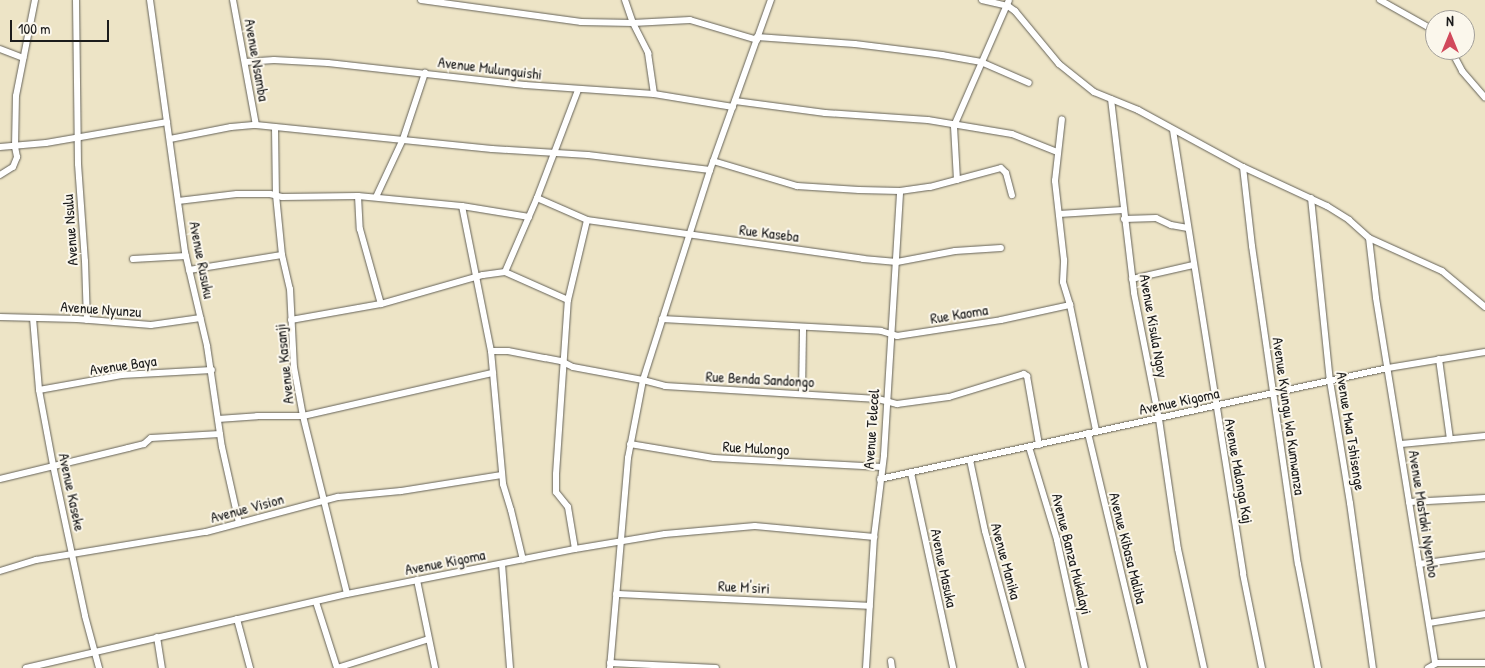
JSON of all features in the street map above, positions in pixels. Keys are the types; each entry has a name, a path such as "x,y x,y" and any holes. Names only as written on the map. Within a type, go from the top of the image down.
{"street":[{"path":"0,175 13,167 17,156 15,147 16,96 35,0"},
{"name":"Avenue Nsulu","path":"76,0 78,138 87,320"},
{"name":"Avenue Rusuku","path":"150,0 186,256 212,370 220,434 239,523"},
{"name":"Avenue Nsamba","path":"233,0 256,125"},
{"path":"421,0 572,21 633,23 690,20 757,39 871,46 981,62 1029,83"},
{"path":"482,0 482,9"},
{"path":"625,0 633,23 648,53 654,94"},
{"path":"716,668 610,666 630,444 643,380 710,170 771,0"},
{"path":"982,0 1008,3 1059,64 1086,87 1138,110 1243,167 1312,198 1338,212 1369,238 1442,271 1485,307"},
{"path":"1380,0 1425,25"},
{"path":"957,180 954,126 1008,3"},
{"path":"0,49 23,58"},
{"name":"Avenue Mulunguishi","path":"245,62 274,60 328,63 578,90 654,94 825,113 920,118 954,126 1012,134 1058,152"},
{"path":"1456,60 1462,71 1485,97"},
{"path":"376,197 404,139 425,73"},
{"path":"505,272 537,198 578,90"},
{"name":"Avenue Kisula Ngoy","path":"1111,99 1132,279 1159,419 1178,549 1204,668"},
{"path":"1062,119 1055,181 1064,260 1063,282 1070,305 1096,432"},
{"path":"0,147 15,147 78,138 167,122"},
{"path":"170,139 231,127 256,125 619,158 710,170"},
{"name":"Avenue Kasanji","path":"275,127 276,195 282,255 288,279 294,367 303,416 347,594"},
{"name":"Avenue Malonga Kaj","path":"1173,130 1246,591 1262,668"},
{"path":"714,162 810,188 900,191 930,188 1001,168 1006,173 1012,195"},
{"name":"Avenue Kyungu Wa Kumwanza","path":"1243,167 1273,394 1304,603 1318,668"},
{"name":"Avenue Telecel","path":"866,668 874,537 882,467 890,334 897,262 900,191"},
{"path":"178,200 221,195 276,195 282,197 358,196 462,206 529,217"},
{"path":"358,196 360,229 380,304"},
{"name":"Rue Kaseba","path":"537,198 587,220 690,236 897,262 955,252 1002,248"},
{"name":"Avenue Mwa Tshisenge","path":"1312,198 1330,381 1350,503 1373,668"},
{"path":"462,206 491,350 502,475 522,560"},
{"path":"1059,214 1123,210"},
{"path":"1124,219 1156,218 1171,225 1188,228"},
{"path":"575,549 568,507 559,497 556,489 568,300 587,220"},
{"name":"Avenue Mastaki Nyembo","path":"1369,238 1376,298 1435,663"},
{"path":"189,270 282,255"},
{"path":"132,259 186,256"},
{"path":"1132,279 1193,265"},
{"path":"292,320 380,304 477,276 505,272 568,300"},
{"name":"Rue Kaoma","path":"662,319 881,331 890,334 922,333 1028,315 1070,305"},
{"name":"Avenue Nyunzu","path":"0,317 87,320 152,325 201,318"},
{"name":"Avenue Kaseke","path":"33,318 39,390 53,465 99,668"},
{"path":"802,394 803,327"},
{"name":"Rue Benda Sandongo","path":"491,350 514,352 564,362 573,368 675,387 886,400 897,404 929,401 957,395 1019,374 1027,376 1040,445"},
{"name":"Avenue Kigoma","path":"880,478 911,473 1388,368 1485,352"},
{"path":"1439,360 1450,439"},
{"name":"Avenue Baya","path":"39,390 128,374 212,370"},
{"path":"218,419 257,416 303,416 493,373"},
{"name":"Avenue Kibasa Maliba","path":"1088,433 1144,668"},
{"path":"0,479 144,444 151,438 220,434"},
{"path":"1401,444 1485,436"},
{"name":"Rue Mulongo","path":"630,444 714,458 882,467"},
{"name":"Avenue Banza Mukalayi","path":"1029,447 1057,540 1085,668"},
{"name":"Avenue Manika","path":"970,460 985,531 1022,668"},
{"name":"Avenue Masuka","path":"911,473 953,668"},
{"name":"Avenue Vision","path":"0,571 36,560 177,537 239,523 323,500 502,475"},
{"path":"1409,502 1485,498"},
{"name":"Avenue Kigoma","path":"26,668 347,594 575,549 673,533 743,526 801,529 874,537"},
{"path":"1419,564 1485,555"},
{"path":"502,564 510,668"},
{"path":"417,580 435,668"},
{"name":"Rue M'siri","path":"616,594 870,606"},
{"path":"316,602 337,668 429,639"},
{"path":"1429,623 1485,614"},
{"path":"236,619 250,668"},
{"path":"157,637 162,668"},
{"path":"1428,668 1435,663 1450,665 1485,663"}]}
